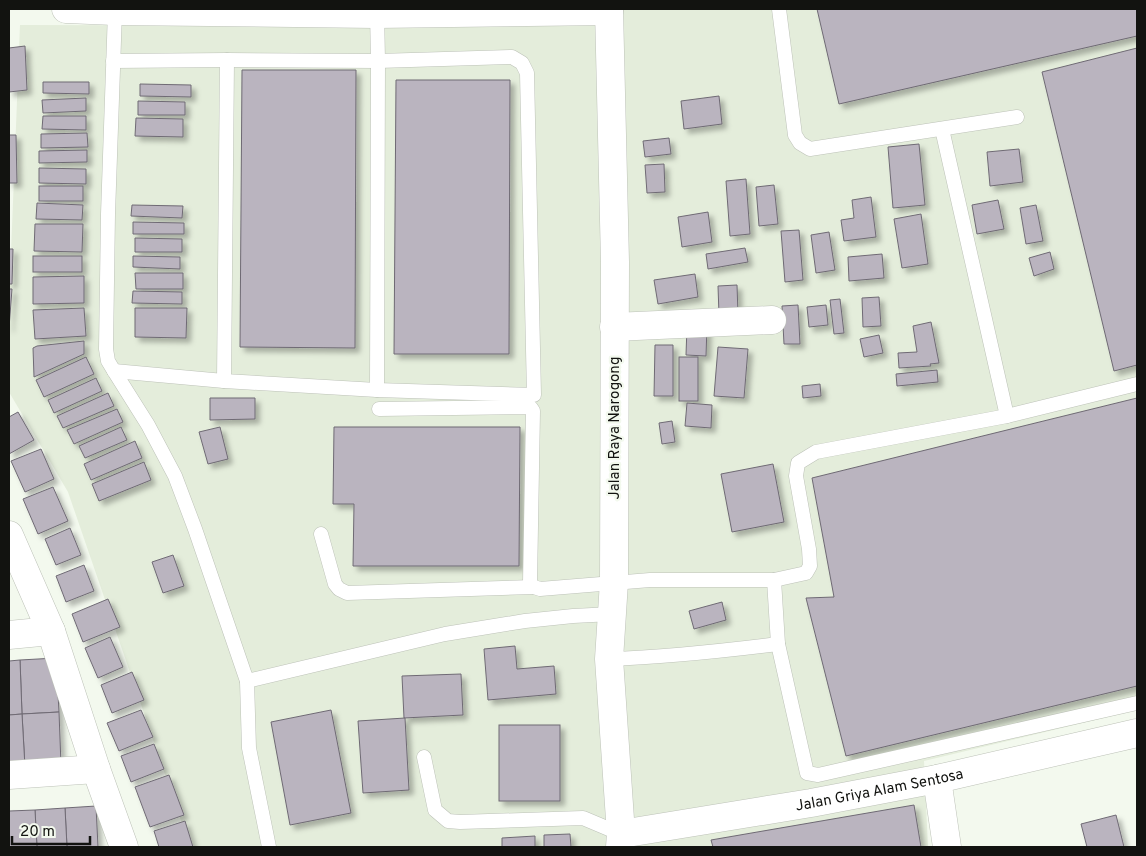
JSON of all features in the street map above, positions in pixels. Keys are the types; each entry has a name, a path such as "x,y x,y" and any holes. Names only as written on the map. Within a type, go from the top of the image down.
{"street":[{"path":"66,9 115,11 610,9"},
{"name":"Jalan Raya Narogong","path":"610,9 615,262 614,582 609,659 620,841"},
{"path":"614,327 772,320"},
{"path":"9,535 50,631 124,847"},
{"path":"9,634 50,631"},
{"name":"Jalan Griya Alam Sentosa","path":"620,841 937,779 1137,733"},
{"path":"9,775 96,769"},
{"path":"937,779 947,847"}],"lane":[{"path":"779,9 795,135 800,143 810,149 1016,117"},
{"path":"115,11 108,205 106,349 108,361 148,425 175,476 196,529 247,680 249,748 269,847"},
{"path":"377,11 377,390"},
{"path":"113,61 378,61 512,57 522,62 527,73 534,395 377,390 224,381 114,371"},
{"path":"224,381 228,60"},
{"path":"942,129 1007,416"},
{"path":"321,534 335,584 339,589 347,593 534,587 540,589 650,580 774,580 806,573 810,566 809,549 796,476 798,463 816,452 1007,416 1137,384"},
{"path":"379,408 531,408 533,411 530,583 534,587"},
{"path":"774,580 778,644 808,773 818,775 1137,703"},
{"path":"247,680 445,634 525,621 612,614"},
{"path":"609,659 646,658 778,644"},
{"path":"424,757 435,810 448,821 583,818 620,841"}],"shaded area":[{"path":"558,9 1137,9 1137,710 924,761 928,847 190,847 68,492 9,392 9,303 20,25 559,26"}],"building":[{"path":"817,9 1137,9 1137,36 839,104"},
{"path":"25,46 27,90 9,92 9,48"},
{"path":"1137,48 1137,365 1114,371 1042,72"},
{"path":"242,70 356,70 355,348 240,347"},
{"path":"396,80 510,80 509,354 394,354"},
{"path":"43,82 89,82 89,94 43,93"},
{"path":"140,84 191,85 191,97 140,96"},
{"path":"719,96 722,124 684,129 681,101"},
{"path":"86,98 86,111 43,113 42,100"},
{"path":"138,101 185,102 185,115 138,115"},
{"path":"43,116 86,116 86,130 42,129"},
{"path":"136,118 183,119 183,137 135,136"},
{"path":"87,133 88,147 41,148 41,134"},
{"path":"9,135 16,135 17,183 9,183"},
{"path":"669,138 671,154 645,157 643,141"},
{"path":"919,144 925,205 893,208 888,147"},
{"path":"1019,149 1023,182 990,186 987,152"},
{"path":"87,150 87,162 39,163 39,151"},
{"path":"664,164 665,192 647,193 645,165"},
{"path":"39,168 86,169 86,184 39,183"},
{"path":"746,179 750,234 730,236 726,181"},
{"path":"774,185 778,224 759,226 756,187"},
{"path":"39,186 83,186 83,201 39,201"},
{"path":"871,197 876,237 844,241 841,220 854,218 852,200"},
{"path":"998,200 1004,229 977,234 972,205"},
{"path":"37,203 83,205 82,220 36,219"},
{"path":"132,205 183,206 182,218 131,216"},
{"path":"1036,205 1043,241 1026,244 1020,208"},
{"path":"708,212 712,242 682,247 678,217"},
{"path":"921,214 928,264 902,268 894,219"},
{"path":"133,222 184,223 184,234 133,234"},
{"path":"35,224 83,224 82,252 34,251"},
{"path":"799,230 803,280 785,282 781,231"},
{"path":"829,232 835,270 816,273 811,235"},
{"path":"135,238 182,239 182,252 135,252"},
{"path":"745,248 748,262 708,269 706,254"},
{"path":"9,249 13,249 12,284 9,284"},
{"path":"1050,252 1054,269 1034,276 1029,258"},
{"path":"882,254 884,278 849,281 848,257"},
{"path":"33,256 82,256 82,272 33,272"},
{"path":"133,256 180,257 180,269 133,267"},
{"path":"135,273 183,273 183,289 136,289"},
{"path":"695,274 698,297 658,304 654,280"},
{"path":"84,276 84,303 33,304 33,277"},
{"path":"737,285 738,314 719,315 718,286"},
{"path":"9,289 12,289 9,328"},
{"path":"133,291 182,292 182,304 132,303"},
{"path":"879,297 881,326 863,327 862,298"},
{"path":"840,299 844,333 834,334 830,300"},
{"path":"798,305 800,344 784,344 782,306"},
{"path":"826,305 828,325 809,327 807,307"},
{"path":"84,308 86,336 35,339 33,310"},
{"path":"135,308 187,308 186,338 135,337"},
{"path":"931,322 939,363 930,364 931,366 899,368 898,353 917,352 913,326"},
{"path":"687,326 707,326 706,356 686,355"},
{"path":"879,335 883,353 864,357 860,339"},
{"path":"84,341 84,354 34,377 33,348"},
{"path":"655,345 673,345 673,396 654,396"},
{"path":"718,347 748,349 744,398 714,396"},
{"path":"86,357 94,374 44,397 36,380"},
{"path":"679,357 698,357 698,401 679,401"},
{"path":"937,370 938,382 897,386 896,374"},
{"path":"96,378 102,391 54,413 48,400"},
{"path":"820,384 821,396 803,398 802,386"},
{"path":"108,393 114,406 63,428 57,416"},
{"path":"210,398 255,398 255,419 210,420"},
{"path":"1137,398 1137,686 846,756 806,598 834,597 812,478"},
{"path":"687,403 712,405 711,428 685,426"},
{"path":"117,409 123,422 74,444 67,430"},
{"path":"18,412 34,440 9,454 9,417"},
{"path":"672,421 675,442 662,444 659,423"},
{"path":"121,427 127,440 85,458 79,446"},
{"path":"220,427 228,459 208,464 199,432"},
{"path":"334,427 520,427 519,566 353,566 354,504 333,504"},
{"path":"135,441 142,458 91,480 84,464"},
{"path":"41,449 54,479 25,492 11,461"},
{"path":"144,462 151,480 99,501 92,484"},
{"path":"773,464 784,522 732,532 721,474"},
{"path":"53,487 68,521 38,534 23,499"},
{"path":"70,528 81,555 56,565 45,539"},
{"path":"173,555 184,586 163,593 152,562"},
{"path":"84,565 94,591 66,602 56,576"},
{"path":"108,599 120,627 83,642 72,614"},
{"path":"722,602 726,620 694,629 689,611"},
{"path":"110,637 123,667 98,678 85,648"},
{"path":"515,646 517,669 554,666 556,694 488,700 484,649"},
{"path":"56,658 59,712 22,714 20,660"},
{"path":"20,660 22,714 9,715 9,661"},
{"path":"132,672 144,700 112,713 101,685"},
{"path":"461,674 463,715 404,718 402,676"},
{"path":"141,710 153,737 119,751 107,723"},
{"path":"331,710 351,813 290,825 271,722"},
{"path":"59,712 61,765 25,767 22,714"},
{"path":"22,714 25,767 9,768 9,715"},
{"path":"405,718 409,790 363,793 358,721"},
{"path":"499,725 560,725 560,801 499,801"},
{"path":"154,744 164,769 131,782 121,756"},
{"path":"169,775 184,815 150,827 135,787"},
{"path":"914,805 921,847 713,847 711,840"},
{"path":"96,806 98,847 67,847 65,808"},
{"path":"65,808 67,847 37,847 35,810"},
{"path":"35,810 37,847 9,847 9,811"},
{"path":"1116,815 1124,847 1087,847 1081,824"},
{"path":"185,821 193,847 159,847 154,831"},
{"path":"570,834 571,847 544,847 544,835"},
{"path":"535,836 535,847 502,847 502,838"}]}
